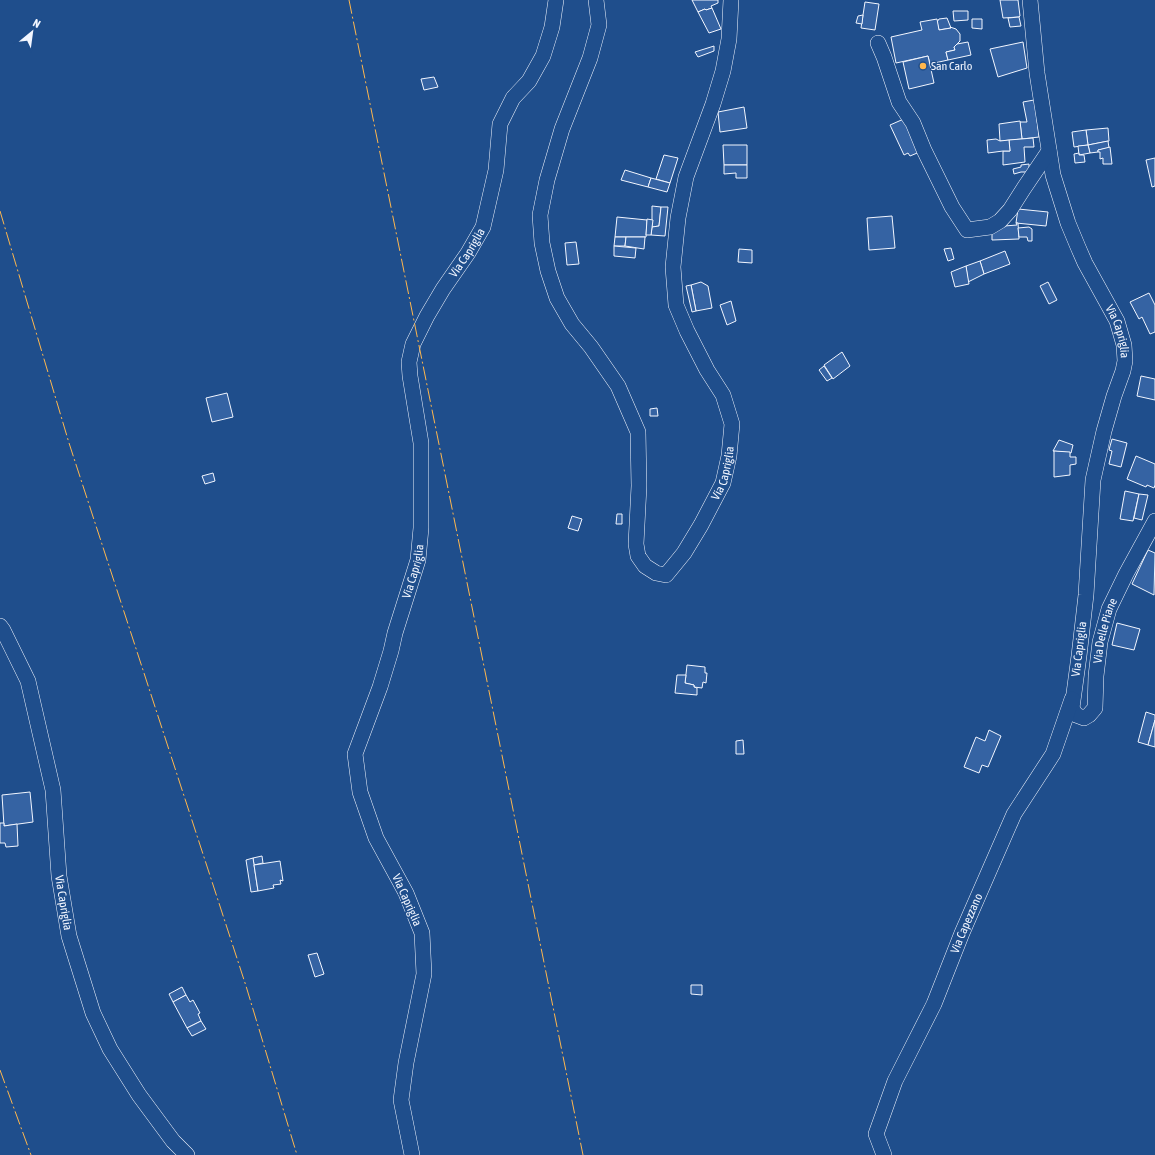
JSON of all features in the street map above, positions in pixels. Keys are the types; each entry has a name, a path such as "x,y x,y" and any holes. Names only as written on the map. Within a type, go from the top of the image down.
{"street":[{"name":"Via Capriglia","path":"412,1155 401,1100 406,1063 424,974 422,933 406,893 376,838 360,792 355,754 380,687 418,560 421,528 421,443 410,376 409,362 413,344 443,288 468,253 483,226 496,170 500,124 513,98 529,81 543,56 552,28 556,0"},
{"name":"Via Capriglia","path":"596,0 599,25 590,58 562,129 547,180 540,215 542,243 548,271 557,298 572,324 592,347 618,386 638,432 639,486 636,544 638,556 645,566 666,575 684,553 723,484 729,456 732,424 723,395 694,344 676,305 673,267 678,218 686,177 713,104 722,70 729,39 731,0"},
{"name":"Via Capriglia","path":"1030,0 1037,73 1054,175 1068,223 1085,263 1117,321 1124,345 1125,361 1104,431 1093,480 1085,603 1080,656 1073,696"},
{"path":"878,43 899,102 912,123 952,207 968,230 990,227 1000,222 1010,210 1049,151"},
{"name":"Via Delle Piane","path":"1073,696 1072,708 1076,715 1084,718 1096,708 1096,676 1100,642 1109,610 1126,574 1155,521"},
{"name":"Via Capriglia","path":"0,626 28,681 53,790 59,876 69,936 93,1012 110,1049 139,1095 173,1141 187,1155"},
{"name":"Via Capezzano","path":"884,1155 876,1134 895,1081 934,1004 962,934 1014,814 1053,754 1073,696"}],"building":[{"path":"692,0 718,0 718,3 711,6 712,8 698,12"},
{"path":"1000,0 1018,0 1020,16 1003,18"},
{"path":"865,2 879,4 875,30 861,28"},
{"path":"712,8 721,29 709,33 698,12"},
{"path":"953,11 968,11 968,20 954,21"},
{"path":"863,15 862,24 856,23 858,16"},
{"path":"1019,17 1021,26 1010,27 1008,18"},
{"path":"947,18 951,28 939,30 937,22 939,19"},
{"path":"937,19 939,30 951,28 950,27 956,29 960,34 960,41 954,47 955,50 946,52 948,60 930,64 928,56 896,63 891,37 922,30 920,22"},
{"path":"972,19 982,19 982,29 972,28"},
{"path":"968,42 971,55 948,60 946,52 955,50 954,47 957,44"},
{"path":"1023,42 1027,68 998,77 990,49"},
{"path":"714,46 714,51 698,57 695,52"},
{"path":"928,56 934,83 909,89 903,62"},
{"path":"434,77 438,87 424,90 421,79"},
{"path":"1034,100 1039,137 1022,139 1020,122 1027,122 1023,102"},
{"path":"744,107 747,128 720,132 718,112"},
{"path":"906,118 922,151 910,156 908,153 904,155 890,125"},
{"path":"1020,121 1022,139 1000,141 999,124"},
{"path":"1108,128 1109,141 1088,145 1086,130"},
{"path":"1086,130 1088,145 1074,147 1072,132"},
{"path":"1033,138 1034,147 1024,147 1025,162 1003,165 1003,151 1010,151 1009,140"},
{"path":"996,139 1000,141 1009,140 1010,151 988,153 987,140"},
{"path":"1108,141 1109,148 1090,153 1088,145"},
{"path":"723,145 747,145 747,165 724,165"},
{"path":"1088,145 1090,153 1079,155 1078,146"},
{"path":"1110,147 1112,164 1103,164 1103,158 1100,159 1100,152 1098,152 1098,150"},
{"path":"1079,153 1079,155 1084,155 1085,162 1075,163 1074,154"},
{"path":"664,155 678,158 670,183 656,179"},
{"path":"1155,158 1155,186 1152,187 1146,160"},
{"path":"1029,164 1029,172 1014,174 1013,169 1021,167 1021,165"},
{"path":"724,165 747,165 747,178 736,178 736,173 724,174"},
{"path":"625,170 651,178 648,187 621,180"},
{"path":"651,178 670,183 667,192 648,187"},
{"path":"652,206 661,207 659,226 652,227"},
{"path":"661,207 668,207 665,236 651,235 652,227 659,226"},
{"path":"1018,209 1048,212 1046,226 1016,223"},
{"path":"892,216 895,248 869,250 867,218"},
{"path":"617,217 647,220 646,237 615,237"},
{"path":"647,219 653,220 651,235 646,235"},
{"path":"1016,223 1018,223 1019,239 992,240 992,227 1017,225"},
{"path":"1029,227 1032,229 1032,241 1028,241 1027,237 1019,237 1018,228"},
{"path":"615,237 626,237 625,246 614,246"},
{"path":"626,237 645,237 644,249 625,246"},
{"path":"576,242 579,264 567,265 565,243"},
{"path":"614,246 636,248 635,258 614,256"},
{"path":"951,248 954,259 948,261 944,249"},
{"path":"739,249 752,250 752,263 738,262"},
{"path":"1005,251 1010,264 984,274 980,261"},
{"path":"980,261 984,274 968,282 966,266"},
{"path":"966,266 969,284 955,287 951,272"},
{"path":"701,282 708,286 712,308 696,311 691,285"},
{"path":"1048,282 1057,300 1049,304 1040,286"},
{"path":"691,285 696,311 692,312 686,286"},
{"path":"1149,293 1155,305 1155,332 1150,334 1142,317 1139,319 1130,302"},
{"path":"731,301 736,321 727,325 720,305"},
{"path":"842,352 850,366 833,379 824,365"},
{"path":"824,366 832,378 827,381 819,370"},
{"path":"1141,376 1155,379 1155,400 1137,396"},
{"path":"227,393 233,417 212,422 206,398"},
{"path":"657,408 658,416 650,416 650,409"},
{"path":"1112,439 1127,443 1121,467 1109,464 1112,451 1109,450"},
{"path":"1059,440 1073,445 1071,453 1053,451"},
{"path":"1054,451 1070,452 1070,457 1076,457 1076,464 1070,465 1070,475 1054,477"},
{"path":"1136,456 1155,464 1154,488 1147,485 1146,487 1127,479"},
{"path":"213,473 215,481 205,484 202,476"},
{"path":"1125,491 1139,494 1133,521 1120,519"},
{"path":"1139,494 1148,495 1142,520 1134,518"},
{"path":"617,514 622,514 622,524 616,524"},
{"path":"572,516 582,519 578,531 568,528"},
{"path":"1148,550 1155,553 1154,595 1132,584"},
{"path":"1117,623 1140,629 1134,650 1112,645"},
{"path":"687,665 705,667 705,673 707,673 706,683 703,682 702,688 694,687 694,685 685,683"},
{"path":"677,675 686,675 685,683 694,685 694,687 697,688 697,695 675,693"},
{"path":"1146,712 1155,715 1148,745 1138,742"},
{"path":"1155,720 1155,747 1148,745"},
{"path":"989,730 1001,736 988,767 982,765 979,773 964,767 976,737 985,741"},
{"path":"743,740 744,754 736,754 736,741"},
{"path":"30,792 33,822 4,826 2,795"},
{"path":"0,823 4,823 4,826 17,824 18,846 6,847 5,843 0,843"},
{"path":"262,856 263,863 254,865 253,858"},
{"path":"253,858 258,891 251,892 246,860"},
{"path":"280,861 283,881 280,880 281,884 273,885 274,888 258,891 254,865"},
{"path":"317,953 324,974 315,977 308,955"},
{"path":"691,985 702,985 702,995 691,994"},
{"path":"182,987 186,995 173,1002 169,994"},
{"path":"186,995 190,1002 193,1000 200,1013 198,1014 201,1021 187,1028 173,1002"},
{"path":"201,1021 206,1029 192,1036 187,1028"}],"power":[{"path":"349,0 583,1155"},
{"path":"0,211 69,443 246,986 297,1155"},
{"path":"0,1070 31,1155"}],"place":[{"name":"San Carlo","path":"923,66"}]}
